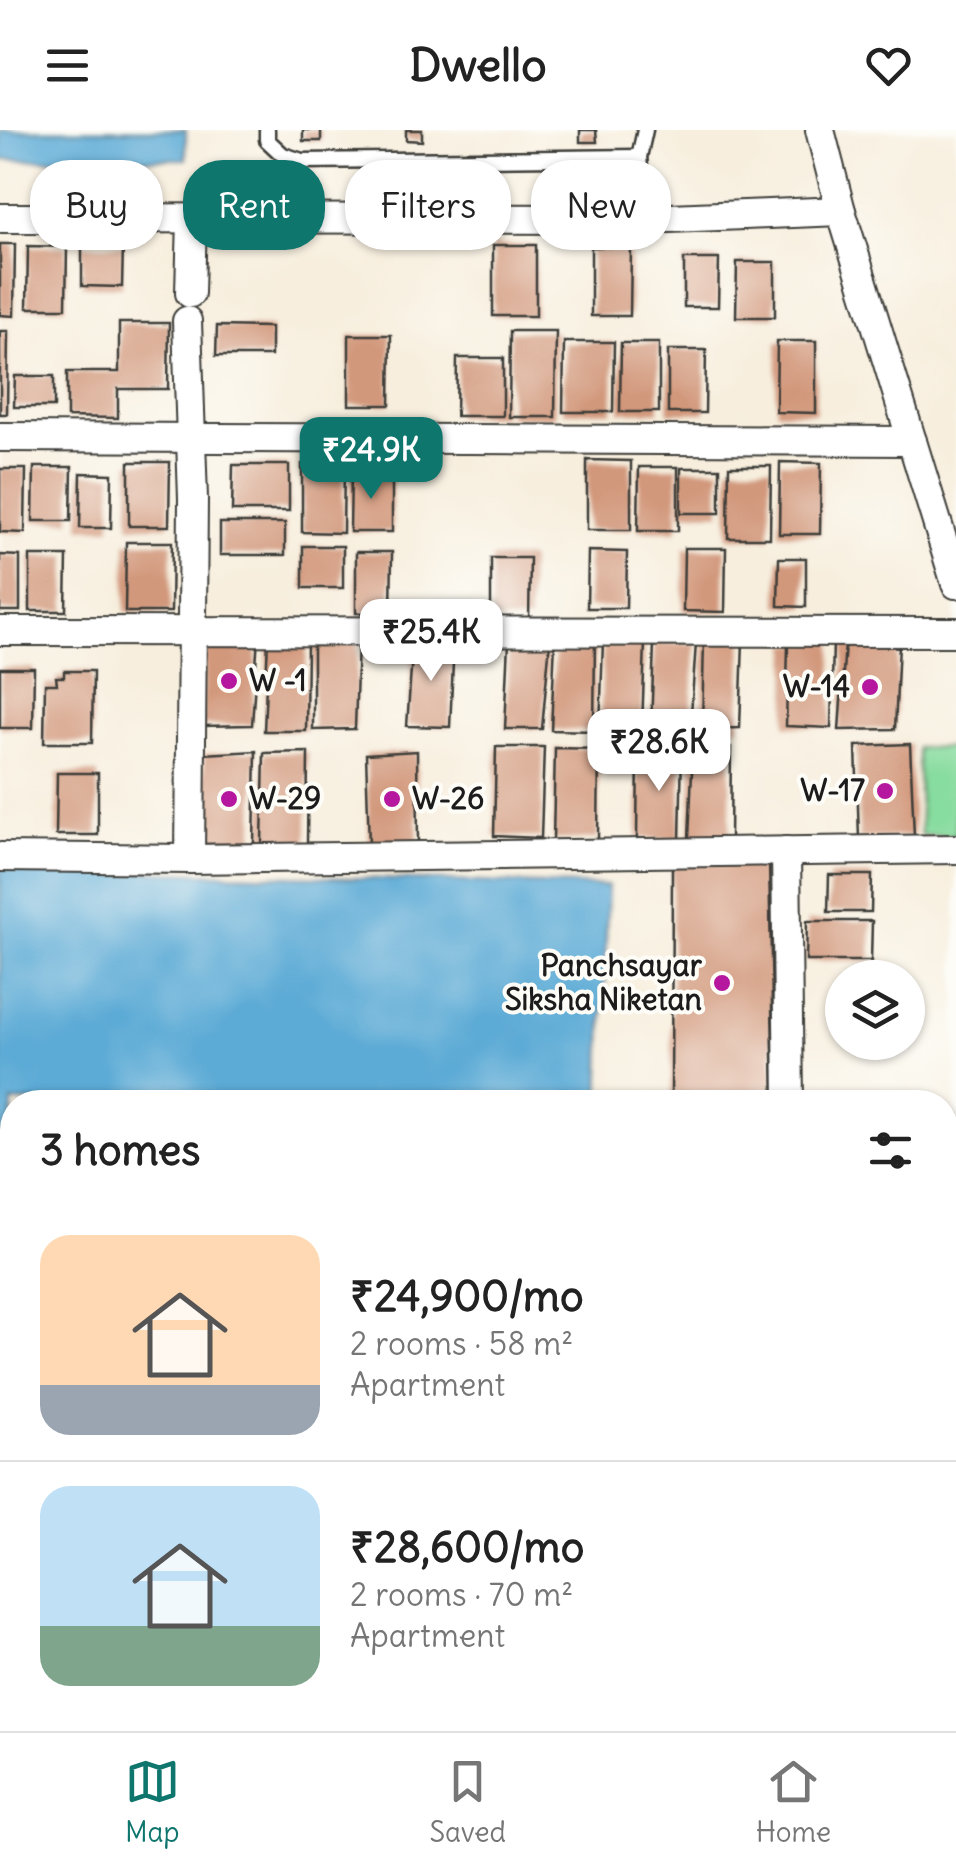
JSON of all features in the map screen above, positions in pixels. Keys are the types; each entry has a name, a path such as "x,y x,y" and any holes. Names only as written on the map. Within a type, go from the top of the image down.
{"street":[{"path":"820,130 912,441 944,499 956,584"},
{"path":"671,218 841,211"},
{"path":"0,218 183,218"},
{"path":"325,218 531,219"},
{"path":"190,858 191,250"},
{"path":"0,437 912,441"},
{"path":"0,630 956,632"},
{"path":"0,856 190,858 956,849"},
{"path":"786,851 790,1090"}],"lane":[{"path":"267,130 266,140 283,156 302,161 638,157"},
{"path":"638,160 645,130"}],"green space":[{"path":"956,747 956,836 921,835 917,748"}],"water":[{"path":"0,130 186,130 186,159 0,160"},
{"path":"0,867 608,886 600,1090 0,1090"}],"building":[{"path":"303,130 321,130 321,141 303,141"},
{"path":"406,130 422,130 422,141 406,140"},
{"path":"580,130 596,130 597,142 580,142"},
{"path":"0,244 15,244 14,316 0,315"},
{"path":"531,245 531,250 536,250 536,316 493,316 493,250"},
{"path":"28,246 30,250 67,250 66,308 27,308"},
{"path":"82,250 123,250 122,287 82,286"},
{"path":"591,250 631,250 630,316 591,316"},
{"path":"684,259 719,259 718,307 684,307"},
{"path":"737,262 775,262 775,317 736,317"},
{"path":"119,323 169,323 168,389 118,389 118,418 67,417 67,372 119,372"},
{"path":"217,326 271,327 271,356 216,356"},
{"path":"0,331 8,331 7,414 0,414"},
{"path":"510,331 556,331 555,417 509,417"},
{"path":"349,335 391,335 390,405 349,405"},
{"path":"777,341 816,341 816,413 776,412"},
{"path":"564,342 614,342 613,412 563,412"},
{"path":"621,343 659,343 659,412 620,412"},
{"path":"668,350 706,350 705,413 668,413"},
{"path":"457,358 503,358 503,416 456,416"},
{"path":"15,376 54,376 54,407 14,407"},
{"path":"587,460 631,461 631,530 587,530"},
{"path":"129,462 170,462 169,526 129,526"},
{"path":"780,462 821,463 820,534 779,534"},
{"path":"302,464 344,465 343,533 302,532"},
{"path":"233,465 289,465 289,511 232,511"},
{"path":"729,466 771,466 770,538 728,538"},
{"path":"34,467 72,467 71,521 33,521"},
{"path":"639,467 678,467 678,531 638,531"},
{"path":"681,468 720,468 720,513 681,513"},
{"path":"0,469 26,469 25,533 0,532"},
{"path":"351,471 392,472 392,532 350,532"},
{"path":"81,473 112,474 111,528 80,528"},
{"path":"220,523 285,523 285,555 220,555"},
{"path":"126,542 172,542 171,612 125,612"},
{"path":"303,546 343,546 343,588 303,588"},
{"path":"684,548 726,548 725,612 683,611"},
{"path":"588,551 627,552 626,608 587,608"},
{"path":"356,552 392,552 391,613 356,613"},
{"path":"0,555 20,556 20,611 0,611"},
{"path":"30,556 67,556 66,611 30,611"},
{"path":"491,558 530,558 529,621 491,621"},
{"path":"779,558 806,558 806,607 778,606"},
{"name":"W -1","path":"206,636 258,636 252,725 201,726"},
{"path":"268,638 307,639 306,731 264,731"},
{"path":"595,639 594,731 551,730 555,641"},
{"path":"313,640 358,641 355,729 313,730"},
{"path":"704,640 743,640 740,728 702,729"},
{"path":"413,641 454,641 450,727 407,726"},
{"path":"509,641 550,641 542,729 505,729"},
{"path":"603,641 645,642 642,729 600,729"},
{"path":"833,641 831,728 786,726 788,644"},
{"path":"654,643 696,643 690,728 651,728"},
{"name":"W-14","path":"845,643 899,644 895,729 839,730"},
{"path":"0,668 34,668 33,728 0,728"},
{"path":"64,671 93,671 92,743 44,743 45,684 57,684 56,677 64,677"},
{"name":"W-17","path":"910,744 914,836 859,839 856,746"},
{"path":"496,747 544,747 541,838 494,836"},
{"path":"731,747 730,840 689,839 693,748"},
{"path":"555,748 599,749 598,839 553,840"},
{"path":"638,749 682,749 680,840 637,838"},
{"name":"W-29","path":"256,751 254,844 202,844 204,754"},
{"name":"W-26","path":"417,751 418,844 369,845 366,754"},
{"path":"308,752 307,844 262,843 264,753"},
{"path":"57,773 98,773 98,835 56,835"},
{"name":"Panchsayar Siksha Niketan","path":"769,861 774,1090 671,1090 672,864"},
{"path":"829,875 872,875 871,912 828,912"},
{"path":"807,921 872,921 871,960 806,961"}],"place":[{"name":"W -1","path":"229,681"},
{"name":"W-14","path":"870,687"},
{"name":"W-17","path":"885,791"},
{"name":"W-29","path":"229,799"},
{"name":"W-26","path":"392,799"},
{"name":"Panchsayar Siksha Niketan","path":"722,983"}]}
